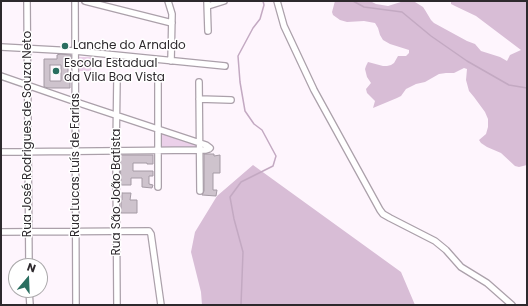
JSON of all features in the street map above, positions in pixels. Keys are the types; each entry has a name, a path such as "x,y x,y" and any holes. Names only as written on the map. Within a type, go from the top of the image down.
{"street":[{"name":"Rua José Rodrigues de Souza Neto","path":"27,1 29,258"},
{"name":"Rua Lucas Luís de Farias","path":"75,1 76,305"},
{"path":"85,1 172,23"},
{"path":"168,1 172,14 171,61"},
{"path":"208,30 207,4 224,1"},
{"path":"277,1 284,26 314,90 383,214 435,241 446,250 461,267 487,283 512,305"},
{"path":"1,47 75,51 225,66"},
{"path":"1,76 209,146 210,148 206,150 1,152"},
{"name":"Rua São João Batista","path":"117,305 116,151 118,78"},
{"path":"158,81 158,187"},
{"path":"199,82 200,191"},
{"path":"199,99 231,100"},
{"path":"1,232 150,232 161,305"}],"shaded area":[{"path":"335,1 370,1 376,4 388,6 404,1 415,2 423,7 434,23 475,44 481,51 500,57 507,61 510,55 521,50 476,16 451,4 451,1 527,1 527,165 519,167 515,166 501,153 487,147 479,140 486,134 488,119 485,112 469,91 466,80 467,69 464,68 454,73 439,74 425,82 416,84 406,89 401,96 373,108 375,101 367,93 366,89 371,83 367,77 365,69 368,62 383,66 391,65 398,56 406,56 409,53 409,50 390,44 383,40 375,23 364,21 347,22 340,20 333,15 332,12"},
{"path":"79,57 92,57 91,71 78,71"},
{"path":"160,132 198,144 197,149 160,149"},
{"path":"253,165 401,272 415,305 202,305 201,292 191,252 195,232 217,196"}],"building":[{"path":"57,55 71,55 71,65 68,65 68,79 70,79 70,88 44,87 44,59 57,59","holes":["50,65 61,65 61,81 50,81"]},
{"path":"204,154 214,154 214,156 220,155 220,173 213,173 213,190 217,190 216,196 202,195 204,191"},
{"path":"120,155 153,155 153,164 133,163 133,171 153,171 153,176 149,176 149,184 153,185 152,188 142,187 142,178 131,178 131,185 121,185"},
{"path":"122,193 131,193 130,200 137,200 137,213 121,213"}],"waterway":[{"path":"241,305 243,252 230,197 241,182 273,166 276,156 262,130 254,124 245,111 240,82 238,56 253,28 260,19 264,5 263,1"},
{"path":"353,1 364,7 402,12 431,36 467,61 509,85 527,88"}],"place":[{"name":"Lanche do Arnaldo","path":"65,46"},
{"name":"Escola Estadual da Vila Boa Vista","path":"56,71"}]}
